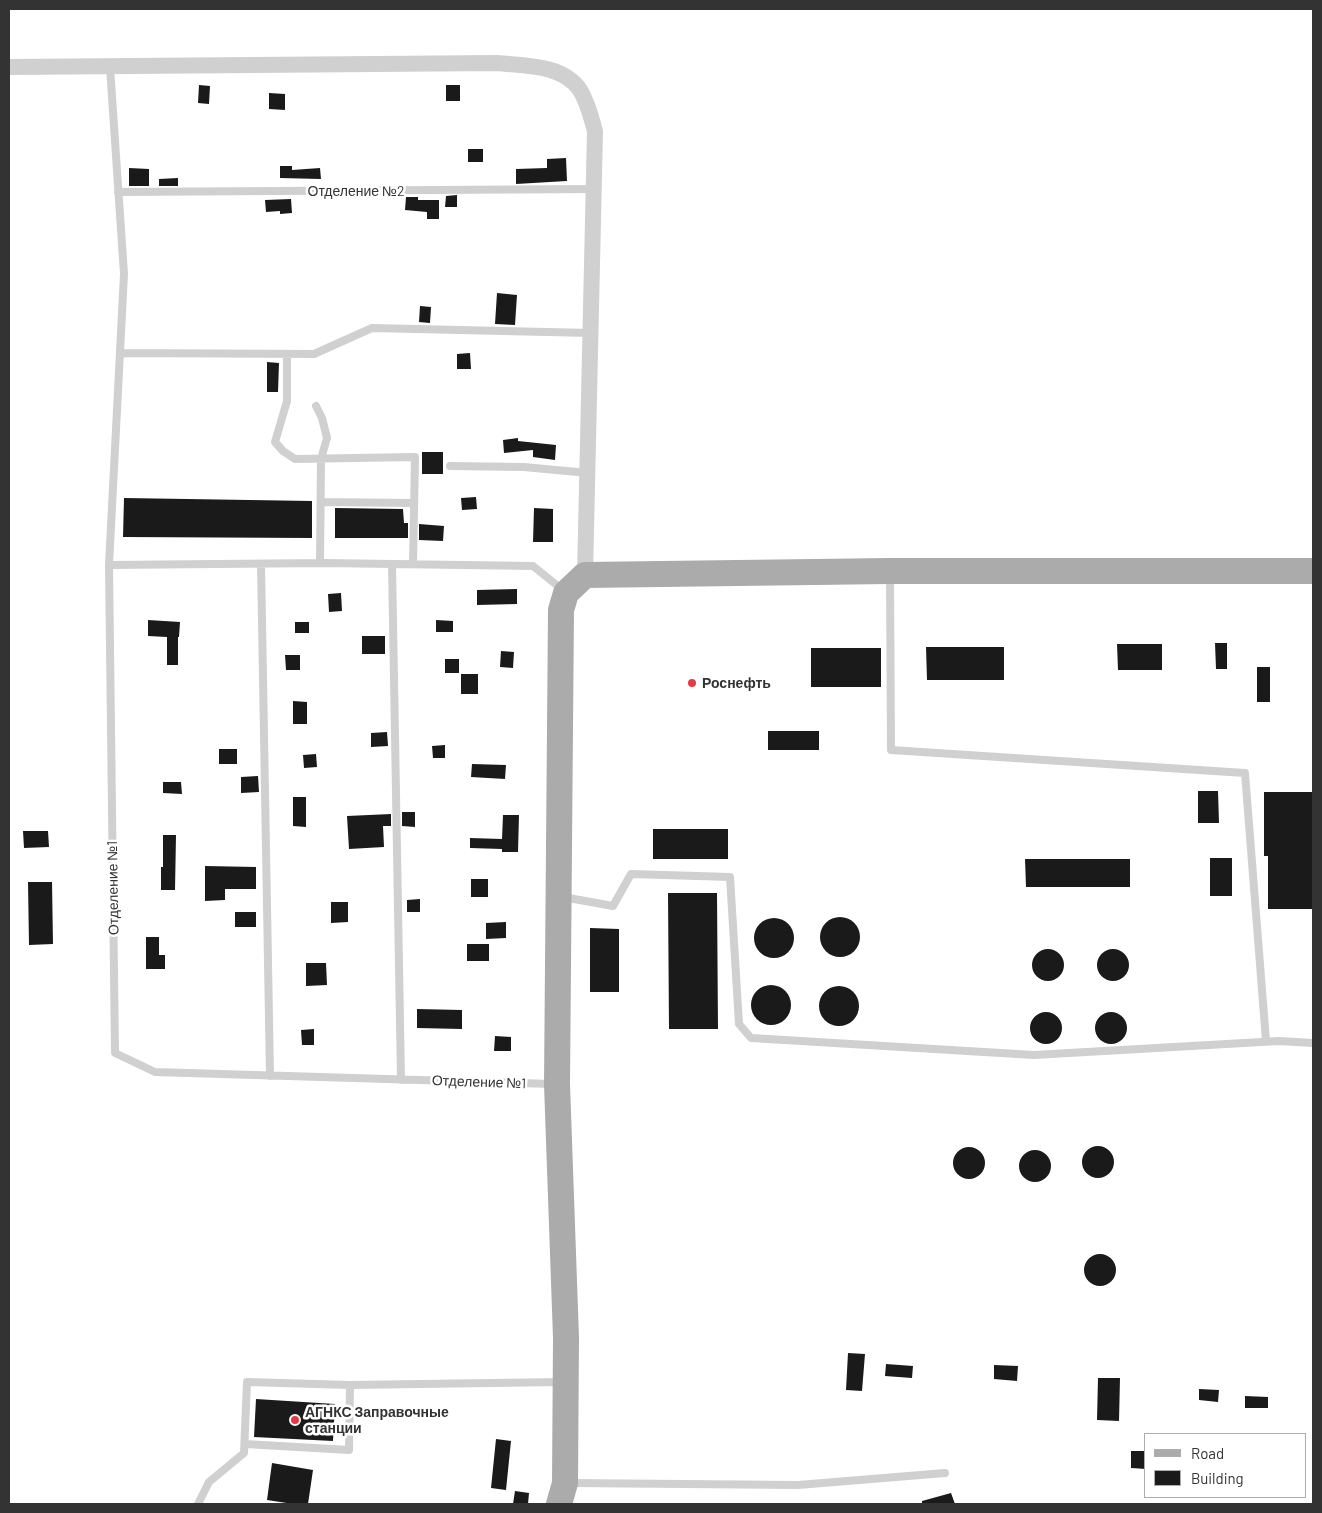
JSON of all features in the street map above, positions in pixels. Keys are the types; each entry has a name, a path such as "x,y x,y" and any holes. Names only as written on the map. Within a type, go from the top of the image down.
{"main road":[{"path":"562,1494 566,1338 557,1084 561,610 566,593 585,574 890,571 1313,571"}],"street":[{"path":"9,67 497,63 540,68 562,74 579,89 588,106 595,131 585,574"}],"lane":[{"path":"110,67 124,274 109,565 320,563 533,566 566,593"},
{"name":"Отделение №2","path":"118,192 594,189"},
{"path":"120,353 314,354 372,328 591,333"},
{"path":"287,354 287,401 274,442 283,451 295,459 415,457 413,564"},
{"path":"316,406 322,418 327,438 321,458 320,563"},
{"path":"450,466 524,466 588,473"},
{"path":"321,502 414,503"},
{"path":"261,564 270,1076"},
{"path":"392,564 401,1080"},
{"name":"Отделение №1","path":"109,565 115,1052 155,1072 557,1084"},
{"path":"890,571 891,750 1245,773 1266,1042"},
{"path":"558,896 613,906 631,874 730,877 739,1024 751,1038 1034,1055 1266,1042 1313,1043"},
{"path":"198,1504 209,1482 244,1453 247,1382 350,1385 565,1382"},
{"path":"245,1444 349,1450 350,1385"},
{"path":"562,1494 798,1485 945,1473"}],"building":[{"path":"199,85 210,86 209,104 198,103"},
{"path":"446,85 460,85 460,101 446,101"},
{"path":"269,93 285,94 285,110 269,109"},
{"path":"468,149 483,149 483,162 468,162"},
{"path":"566,158 567,181 516,184 516,169 547,168 547,159"},
{"path":"280,166 292,166 292,170 320,168 321,179 280,178"},
{"path":"129,168 149,169 149,186 129,186"},
{"path":"178,178 178,186 159,186 159,179"},
{"path":"457,195 457,207 445,207 446,196"},
{"path":"406,197 418,197 418,200 439,200 439,219 427,219 427,212 405,210"},
{"path":"291,199 292,213 280,214 280,211 266,212 265,200"},
{"path":"497,293 517,295 515,325 495,324"},
{"path":"420,306 431,307 430,323 419,322"},
{"path":"470,353 471,369 457,369 457,354"},
{"path":"267,362 279,363 278,392 267,392"},
{"path":"518,438 518,441 556,445 555,460 533,457 533,450 504,453 503,440"},
{"path":"422,452 443,452 443,474 422,474"},
{"path":"476,497 477,509 462,510 461,498"},
{"path":"124,498 312,501 312,538 123,537"},
{"path":"335,508 403,509 404,523 408,523 408,538 335,538"},
{"path":"534,508 553,509 553,542 533,542"},
{"path":"419,524 444,526 443,541 419,540"},
{"path":"517,589 517,604 477,605 477,590"},
{"path":"341,593 342,611 329,612 328,594"},
{"path":"148,620 180,622 178,665 167,665 167,637 148,636"},
{"path":"436,620 453,621 453,632 436,632"},
{"path":"295,622 309,622 309,633 295,633"},
{"path":"362,636 385,636 385,654 362,654"},
{"path":"1215,643 1227,643 1227,669 1216,669"},
{"path":"1117,644 1162,644 1162,670 1118,670"},
{"path":"926,647 1004,647 1004,680 927,680"},
{"path":"811,648 881,648 881,687 811,687"},
{"path":"501,651 514,652 513,668 500,667"},
{"path":"285,655 300,655 300,670 286,670"},
{"path":"445,659 459,659 459,673 445,673"},
{"path":"1257,667 1270,667 1270,702 1257,702"},
{"path":"461,674 478,674 478,694 461,694"},
{"path":"293,701 307,702 307,724 293,724"},
{"path":"768,731 819,731 819,750 768,750"},
{"path":"387,732 388,746 371,747 371,733"},
{"path":"445,745 445,758 433,758 432,746"},
{"path":"219,749 237,749 237,764 219,764"},
{"path":"316,754 317,767 304,768 303,755"},
{"path":"472,764 506,765 505,779 471,777"},
{"path":"258,776 259,792 241,793 241,777"},
{"path":"163,782 181,782 182,794 163,793"},
{"path":"1198,791 1218,791 1219,823 1198,823"},
{"path":"1264,792 1313,792 1313,909 1268,909 1268,856 1264,856"},
{"path":"293,797 306,797 306,827 293,826"},
{"path":"402,812 415,812 415,827 402,826"},
{"path":"391,814 391,826 383,826 384,847 349,849 347,816"},
{"path":"503,815 519,815 518,852 502,852 502,849 470,848 470,838 502,839"},
{"path":"653,829 728,829 728,859 653,859"},
{"path":"23,831 48,831 49,847 24,848"},
{"path":"163,835 176,835 175,890 161,890"},
{"path":"1210,858 1232,858 1232,896 1210,896"},
{"path":"1025,859 1130,859 1130,887 1026,887"},
{"path":"205,866 256,867 256,889 225,889 225,900 205,901"},
{"path":"471,879 488,879 488,897 471,897"},
{"path":"28,882 52,882 53,944 29,945"},
{"path":"668,893 717,893 718,1029 669,1029"},
{"path":"420,899 420,912 407,912 407,900"},
{"path":"331,902 348,902 348,922 331,923"},
{"path":"235,912 256,912 256,927 235,927"},
{"path":"840,917 854,923 860,937 854,951 840,957 826,951 820,937 826,923"},
{"path":"774,918 788,924 794,938 788,952 774,958 760,952 754,938 760,924"},
{"path":"506,922 506,938 486,939 486,923"},
{"path":"590,928 619,929 619,992 590,992"},
{"path":"146,937 159,937 159,955 165,955 165,969 146,969"},
{"path":"467,944 489,944 489,961 467,961"},
{"path":"1048,949 1060,953 1064,965 1060,977 1048,981 1036,977 1032,965 1036,953"},
{"path":"1113,949 1125,953 1129,965 1125,977 1113,981 1101,977 1097,965 1101,953"},
{"path":"306,963 326,963 327,985 306,986"},
{"path":"771,985 785,991 791,1005 785,1019 771,1025 757,1019 751,1005 757,991"},
{"path":"839,986 853,992 859,1006 853,1020 839,1026 825,1020 819,1006 825,992"},
{"path":"417,1009 462,1010 462,1029 417,1028"},
{"path":"1046,1012 1058,1016 1062,1028 1058,1040 1046,1044 1034,1040 1030,1028 1034,1016"},
{"path":"1111,1012 1123,1016 1127,1028 1123,1040 1111,1044 1099,1040 1095,1028 1099,1016"},
{"path":"314,1029 314,1045 302,1045 301,1030"},
{"path":"495,1036 511,1037 511,1051 494,1051"},
{"path":"1098,1146 1110,1150 1114,1162 1110,1174 1098,1178 1086,1174 1082,1162 1086,1150"},
{"path":"969,1147 981,1151 985,1163 981,1175 969,1179 957,1175 953,1163 957,1151"},
{"path":"1035,1150 1047,1154 1051,1166 1047,1178 1035,1182 1023,1178 1019,1166 1023,1154"},
{"path":"1100,1254 1112,1258 1116,1270 1112,1282 1100,1286 1088,1282 1084,1270 1088,1258"},
{"path":"848,1353 865,1354 862,1391 846,1390"},
{"path":"886,1364 913,1366 912,1378 885,1376"},
{"path":"994,1365 1018,1366 1017,1381 994,1379"},
{"path":"1098,1378 1120,1378 1119,1421 1097,1420"},
{"path":"1199,1389 1219,1390 1218,1402 1199,1400"},
{"path":"1245,1396 1268,1397 1268,1408 1245,1408"},
{"name":"АГНКС Заправочные станции","path":"256,1399 335,1404 333,1441 254,1437"},
{"path":"496,1439 511,1441 506,1490 491,1488"},
{"path":"1131,1451 1144,1451 1144,1469 1131,1468"},
{"name":"АГНКС Заправочные станции","path":"272,1463 313,1470 308,1504 267,1500"},
{"path":"515,1491 529,1493 528,1504 513,1504"},
{"path":"951,1493 955,1504 922,1504 922,1501"}],"place":[{"name":"Роснефть","path":"692,683"},
{"name":"АГНКС Заправочные станции","path":"295,1420"}]}
